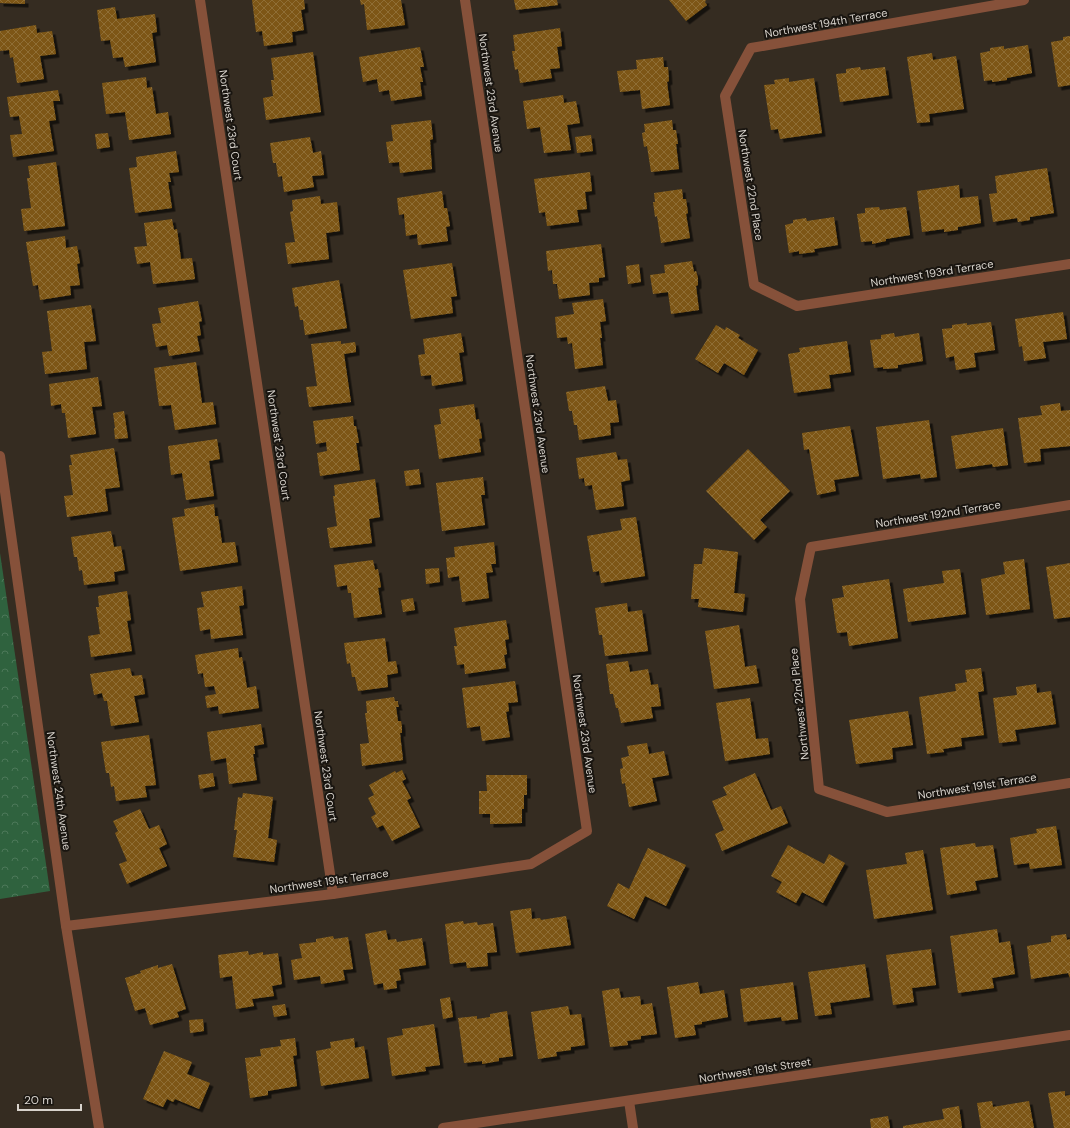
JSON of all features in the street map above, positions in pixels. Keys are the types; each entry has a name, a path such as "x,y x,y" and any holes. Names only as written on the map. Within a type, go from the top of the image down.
{"street":[{"name":"Northwest 23rd Court","path":"200,0 333,894"},
{"name":"Northwest 23rd Avenue","path":"465,0 587,831"},
{"name":"Northwest 194th Terrace","path":"751,48 1024,0"},
{"name":"Northwest 22nd Place","path":"751,48 725,96 754,285 797,306"},
{"name":"Northwest 193rd Terrace","path":"797,306 1070,264"},
{"name":"Northwest 24th Avenue","path":"0,456 66,926 99,1128"},
{"name":"Northwest 192nd Terrace","path":"810,547 1070,505"},
{"name":"Northwest 22nd Place","path":"810,547 800,599 819,789 887,812"},
{"name":"Northwest 191st Terrace","path":"887,812 1070,783"},
{"name":"Northwest 191st Terrace","path":"66,926 333,894 531,864 587,831"},
{"name":"Northwest 191st Street","path":"444,1128 1070,1035"},
{"path":"629,1101 633,1128"}],"green space":[{"path":"0,553 50,891 0,899"}],"building":[{"path":"0,0 25,0 25,4 0,3"},
{"path":"252,0 304,0 305,9 301,10 304,30 292,32 293,42 264,46 262,31 256,32"},
{"path":"360,0 401,0 405,25 367,30 364,4 361,5"},
{"path":"514,0 557,0 558,5 516,10"},
{"path":"669,0 706,0 705,2 707,5 686,21"},
{"path":"115,7 117,19 155,14 157,32 152,33 156,62 125,67 123,57 113,58 110,40 101,41 97,10"},
{"path":"36,25 37,33 52,31 56,54 40,56 44,79 17,83 13,57 10,58 9,50 0,51 0,31"},
{"path":"560,28 562,46 557,47 560,68 550,69 552,78 520,83 518,69 515,70 512,51 515,51 513,35"},
{"path":"1070,36 1070,85 1058,87 1051,42 1063,40 1063,37"},
{"path":"1028,45 1032,73 1007,78 1007,80 992,82 992,80 984,81 980,53 990,51 990,48 1004,46 1004,49"},
{"path":"420,47 424,67 420,67 423,82 420,82 422,96 391,101 389,90 379,92 377,79 363,82 359,57"},
{"path":"313,52 321,112 266,120 263,98 273,96 271,80 274,80 271,58"},
{"path":"932,53 933,60 956,56 964,109 929,114 930,122 917,123 907,57"},
{"path":"663,57 664,67 668,67 669,81 667,82 670,105 642,109 640,90 620,92 617,71 637,69 636,60"},
{"path":"860,67 861,70 885,67 889,95 840,102 836,74 846,73 846,69"},
{"path":"146,77 147,88 152,87 156,114 168,112 171,134 129,140 125,112 106,114 102,83"},
{"path":"789,78 789,82 814,78 822,133 780,139 778,129 771,130 764,85 775,84 774,80"},
{"path":"58,90 60,101 53,101 56,120 49,121 54,151 13,157 10,135 22,134 19,116 10,117 7,97"},
{"path":"563,95 564,103 576,101 580,123 567,125 571,150 544,153 540,127 527,129 523,101"},
{"path":"431,120 433,139 430,140 432,169 400,173 399,162 389,163 386,142 393,141 391,125"},
{"path":"672,120 673,130 676,130 678,144 676,144 679,169 651,172 647,146 644,147 642,133 645,132 644,124"},
{"path":"108,133 110,147 97,149 95,134"},
{"path":"591,135 593,151 577,153 575,137"},
{"path":"310,137 313,153 321,151 324,175 312,176 314,187 284,192 282,176 278,177 276,163 273,163 270,143"},
{"path":"176,151 179,172 169,173 171,182 168,182 172,208 135,213 129,168 137,167 136,157"},
{"path":"56,162 65,226 24,231 21,209 31,208 27,178 30,178 28,166"},
{"path":"1047,168 1054,213 1030,217 1030,220 1018,222 1017,218 993,222 989,194 997,193 995,176"},
{"path":"590,172 592,191 585,192 587,209 577,210 579,222 547,226 545,212 539,213 534,179"},
{"path":"959,185 960,198 978,196 981,223 958,227 958,230 944,232 944,229 922,232 917,191"},
{"path":"682,189 683,199 686,199 688,213 686,214 690,238 661,243 657,216 655,217 653,202 655,202 654,193"},
{"path":"442,191 444,208 447,208 450,226 446,227 448,241 418,245 417,234 406,236 404,214 399,215 397,198"},
{"path":"320,196 321,204 337,202 340,231 326,233 329,259 288,264 285,243 295,242 290,212 293,211 292,200"},
{"path":"879,207 880,210 906,207 910,235 886,239 886,241 872,244 872,241 861,242 857,214 865,213 865,208"},
{"path":"834,217 838,245 814,249 815,252 799,254 799,251 789,253 785,225 793,223 793,220 806,218 807,221"},
{"path":"172,219 174,230 177,229 181,259 192,258 195,279 153,284 150,262 137,264 134,247 147,246 144,223"},
{"path":"65,236 66,248 77,246 80,263 77,264 80,285 70,286 71,295 40,300 38,285 33,286 26,242"},
{"path":"601,244 605,277 599,278 599,282 589,283 590,295 559,299 557,284 553,284 552,270 548,271 546,251"},
{"path":"692,261 694,272 696,271 698,278 698,285 696,286 699,310 671,314 668,292 653,294 650,275 665,273 664,265"},
{"path":"452,263 457,296 451,297 453,313 411,319 403,270"},
{"path":"639,264 641,282 628,284 626,266"},
{"path":"339,280 347,328 305,335 303,320 300,320 298,306 295,307 292,288"},
{"path":"603,299 606,321 600,322 602,338 600,338 603,365 575,369 572,343 568,344 567,337 557,338 555,317 574,314 572,303"},
{"path":"198,301 202,321 199,322 201,335 197,336 200,351 169,356 167,345 156,347 152,324 161,323 158,308"},
{"path":"91,305 96,341 84,342 87,369 45,374 42,352 52,351 47,311"},
{"path":"1063,312 1067,339 1043,342 1046,358 1024,361 1022,346 1019,347 1015,319"},
{"path":"991,322 995,350 974,353 976,367 956,370 954,356 946,358 942,329 952,328 952,325"},
{"path":"716,325 725,330 726,327 740,335 738,338 758,350 744,375 724,363 718,373 695,359"},
{"path":"461,333 464,352 459,353 463,381 432,386 431,375 421,376 418,355 425,354 423,339"},
{"path":"894,333 895,337 919,333 923,361 898,365 898,368 874,368 870,340 881,339 881,335"},
{"path":"341,341 341,344 355,342 356,347 356,352 344,354 351,402 309,407 306,387 317,386 311,344"},
{"path":"847,341 851,372 829,375 831,388 794,393 788,354 800,352 799,348"},
{"path":"196,362 202,403 213,402 216,424 175,430 171,405 159,406 154,368"},
{"path":"98,377 102,406 92,407 96,434 68,438 65,413 62,413 61,404 51,406 49,384"},
{"path":"605,386 608,401 616,400 619,422 610,423 611,435 579,440 577,425 574,425 572,411 569,411 566,392"},
{"path":"1060,403 1061,411 1070,410 1070,446 1040,449 1041,461 1024,463 1018,418 1042,415 1040,406"},
{"path":"474,404 476,420 479,419 482,438 479,439 481,452 439,459 434,425 441,424 439,409"},
{"path":"124,411 128,438 115,439 113,413"},
{"path":"353,416 359,443 356,443 360,470 320,476 317,453 327,451 326,442 316,444 313,421"},
{"path":"929,420 937,477 921,479 920,474 883,479 876,427"},
{"path":"850,426 859,476 834,480 836,491 817,495 809,449 804,450 802,433"},
{"path":"1003,428 1008,465 993,467 992,464 956,469 951,436"},
{"path":"217,439 220,459 209,461 214,496 186,500 182,473 171,475 168,446"},
{"path":"114,448 120,487 105,489 108,511 67,517 64,496 73,495 69,465 72,465 70,455"},
{"path":"748,449 790,491 760,520 767,527 754,540 706,491"},
{"path":"616,452 618,460 627,459 630,480 621,482 624,506 596,510 592,485 585,486 584,478 579,479 576,458"},
{"path":"419,469 421,484 406,486 404,471"},
{"path":"483,477 485,495 481,495 485,525 442,531 436,483"},
{"path":"375,479 380,517 369,519 372,543 330,548 327,528 337,526 333,496 335,496 334,485"},
{"path":"214,504 215,516 218,516 222,543 235,542 238,562 180,571 172,518 185,516 184,509"},
{"path":"636,517 645,576 601,583 599,571 593,572 587,536 622,530 620,519"},
{"path":"111,531 114,547 121,546 125,570 114,572 115,581 84,585 82,570 79,571 77,557 74,557 71,537"},
{"path":"494,542 496,564 491,564 493,572 486,573 489,598 462,602 459,576 448,578 446,558 455,557 454,547"},
{"path":"704,548 738,552 734,593 745,594 743,612 698,607 699,599 691,599 694,564 702,564"},
{"path":"1024,559 1030,609 986,615 981,579 1005,574 1003,562"},
{"path":"373,560 375,570 378,569 381,587 378,588 382,614 354,618 351,593 348,593 347,585 337,587 334,565"},
{"path":"1070,563 1070,617 1054,619 1046,567"},
{"path":"439,568 440,582 426,584 425,569"},
{"path":"960,569 966,614 908,622 903,589 944,583 942,571"},
{"path":"889,579 898,638 849,646 847,632 837,633 832,599 844,597 842,586"},
{"path":"242,586 244,605 239,606 243,635 211,639 210,629 200,631 197,608 204,607 201,592"},
{"path":"127,591 131,620 127,621 132,651 91,657 88,636 100,634 96,607 99,607 98,596"},
{"path":"413,598 415,610 403,612 401,600"},
{"path":"627,603 628,612 642,610 648,651 605,656 602,635 599,635 595,608"},
{"path":"506,620 509,639 505,640 507,654 504,655 506,668 465,674 464,664 457,665 454,646 457,646 454,628"},
{"path":"739,625 745,667 756,665 759,683 714,689 705,631"},
{"path":"385,638 388,662 396,661 398,673 387,675 388,687 358,691 355,677 352,677 350,663 347,664 344,643"},
{"path":"238,648 239,658 242,657 247,688 256,686 259,708 219,714 218,706 207,708 205,696 216,694 214,686 205,687 203,673 198,674 195,655"},
{"path":"628,661 630,672 648,669 651,685 658,684 661,706 651,707 653,718 621,723 613,694 610,694 606,664"},
{"path":"130,668 132,676 142,675 145,694 134,696 139,722 111,726 107,701 104,701 102,693 94,695 90,674"},
{"path":"981,668 984,691 978,692 984,735 961,738 962,746 943,749 944,752 927,754 919,697 956,691 955,684 967,682 965,670"},
{"path":"515,681 518,702 508,703 509,711 506,712 510,737 482,741 480,726 467,728 462,688"},
{"path":"1036,684 1037,693 1051,691 1056,724 1015,730 1017,741 999,743 993,698 1017,695 1016,687"},
{"path":"394,697 395,701 398,701 399,707 396,707 398,721 401,721 402,727 402,733 400,733 403,760 362,766 360,744 369,743 365,713 367,713 366,701"},
{"path":"750,698 756,739 768,738 770,754 725,761 716,703"},
{"path":"908,711 913,745 892,748 893,759 856,764 849,720"},
{"path":"261,724 264,744 254,746 255,754 253,754 257,780 229,784 226,758 211,761 207,732"},
{"path":"149,735 156,785 145,786 147,797 116,801 114,786 111,787 109,773 106,773 101,742"},
{"path":"647,743 649,754 664,751 669,775 652,778 657,801 629,807 625,783 622,784 620,769 623,768 621,758 629,756 627,746"},
{"path":"402,770 406,779 402,781 411,798 407,800 420,827 392,841 383,825 377,828 371,817 376,814 368,798 374,795 369,785 395,771 396,773"},
{"path":"213,773 215,786 200,789 198,775"},
{"path":"755,773 771,810 781,806 788,823 722,851 715,834 724,830 712,801 727,795 723,787"},
{"path":"486,775 527,775 527,795 524,795 522,823 490,824 490,814 479,814 479,791 487,791"},
{"path":"243,793 273,797 268,838 277,840 274,862 233,857 237,830 234,830 238,797 242,798"},
{"path":"140,809 149,829 159,825 167,844 159,848 167,866 127,884 119,864 127,861 115,833 118,831 113,821"},
{"path":"1056,826 1062,865 1030,869 1029,863 1014,865 1010,838 1037,833 1036,829"},
{"path":"975,843 976,847 993,845 998,877 975,881 977,890 947,895 940,848"},
{"path":"788,845 824,864 829,854 845,863 823,903 802,892 796,903 776,892 782,882 771,876"},
{"path":"648,848 686,865 666,906 645,896 634,919 607,906 618,883 629,889"},
{"path":"923,850 933,910 874,919 866,870 907,864 905,853"},
{"path":"531,908 532,919 540,918 541,920 566,916 571,945 516,953 510,911"},
{"path":"463,921 464,924 477,922 478,925 493,923 497,952 487,953 488,966 467,968 466,962 450,964 445,924"},
{"path":"997,929 999,943 1010,941 1015,974 992,978 994,988 958,993 950,936"},
{"path":"386,930 388,940 396,939 397,942 422,938 426,965 399,969 401,980 396,981 397,988 384,990 383,983 374,985 365,934"},
{"path":"1066,934 1067,940 1070,939 1070,978 1068,973 1031,979 1027,946 1051,942 1051,936"},
{"path":"333,936 334,939 348,937 353,969 343,970 345,980 321,984 320,976 294,980 291,960 302,958 299,944 316,942 316,939"},
{"path":"931,949 936,985 912,988 914,1002 893,1005 886,955"},
{"path":"248,951 249,955 263,952 263,955 278,953 282,984 272,986 274,996 252,999 254,1006 236,1009 232,976 220,978 218,955"},
{"path":"172,964 186,1009 177,1012 179,1017 150,1025 145,1008 135,1011 125,978 141,973 140,971 158,965 158,968"},
{"path":"865,964 870,997 830,1003 832,1014 815,1016 808,972"},
{"path":"698,982 700,994 724,990 728,1017 694,1025 696,1035 675,1038 667,987"},
{"path":"793,982 798,1019 782,1021 781,1017 744,1022 740,989"},
{"path":"619,988 621,998 640,996 641,1005 652,1003 657,1034 641,1036 641,1039 627,1041 628,1045 610,1047 602,991"},
{"path":"450,997 453,1017 443,1019 440,999"},
{"path":"285,1004 287,1015 274,1017 272,1006"},
{"path":"568,1006 570,1015 581,1014 585,1045 571,1047 571,1050 556,1052 557,1056 538,1059 531,1012"},
{"path":"507,1011 513,1056 499,1058 499,1061 482,1064 482,1061 464,1063 458,1018 477,1016 477,1019 490,1017 490,1014"},
{"path":"203,1019 204,1031 190,1033 189,1020"},
{"path":"434,1024 440,1065 425,1067 426,1071 392,1076 387,1038 403,1035 402,1029"},
{"path":"295,1038 297,1055 293,1056 297,1086 268,1091 268,1095 250,1098 245,1058 261,1056 260,1049 281,1046 280,1040"},
{"path":"354,1038 355,1048 364,1046 369,1078 321,1086 316,1051 331,1048 330,1042"},
{"path":"164,1051 192,1062 187,1074 210,1083 199,1109 175,1099 173,1102 167,1099 163,1107 143,1099"},
{"path":"1065,1091 1065,1096 1070,1095 1070,1128 1054,1128 1048,1093"},
{"path":"992,1101 993,1107 1029,1101 1034,1128 981,1128 977,1103"},
{"path":"959,1106 962,1128 903,1128 903,1126 944,1119 942,1109"},
{"path":"888,1116 890,1128 871,1128 870,1119"}]}
